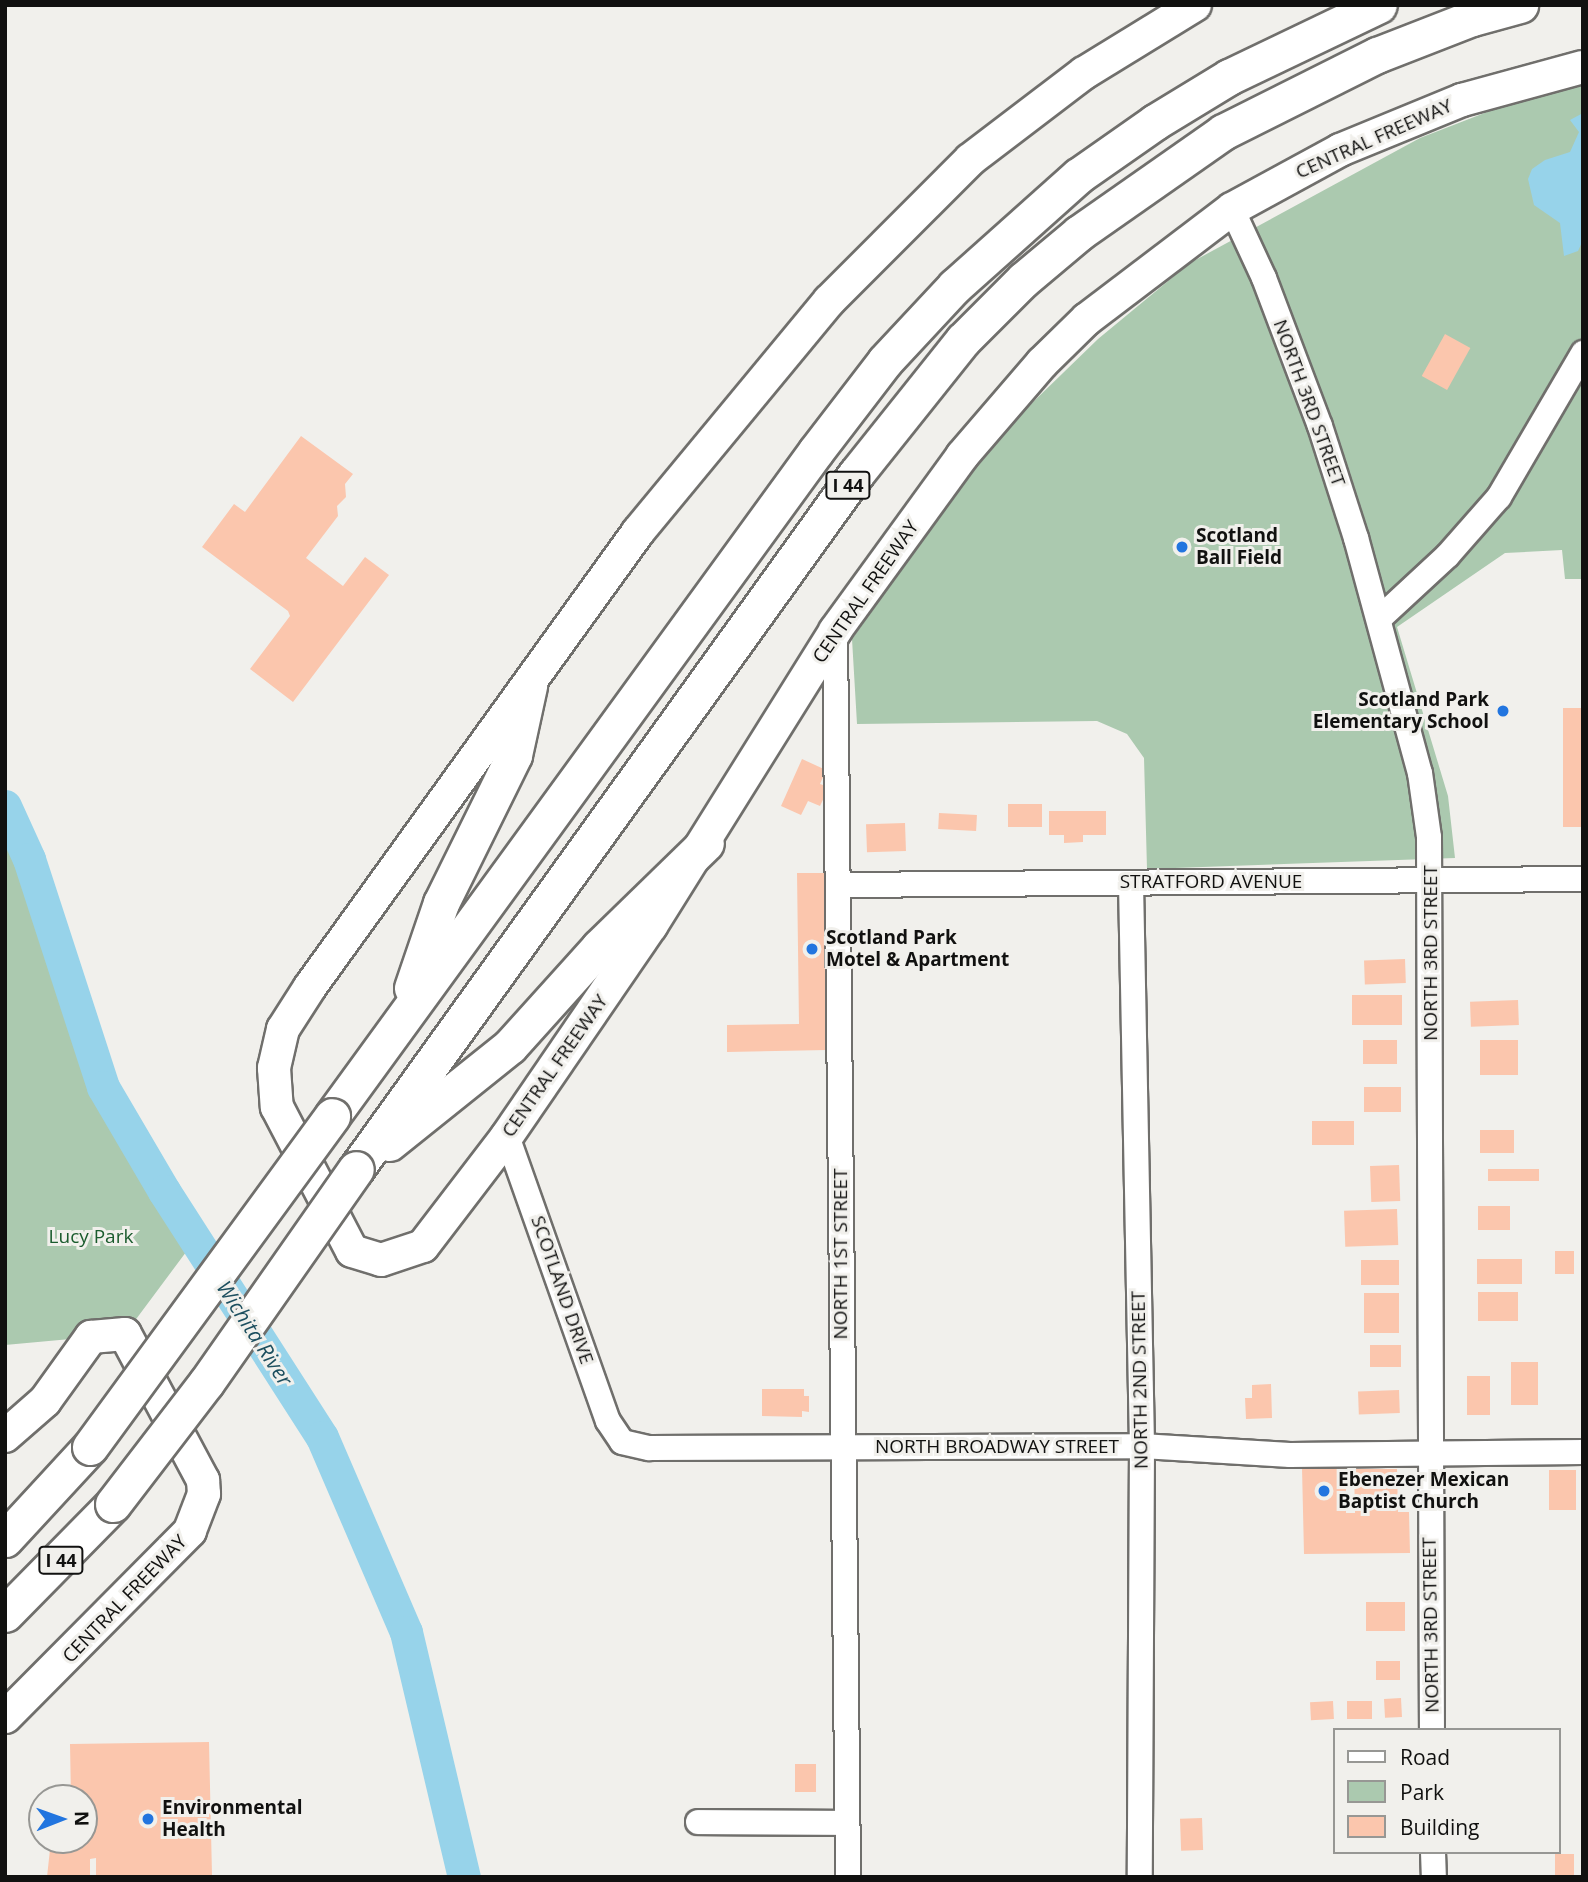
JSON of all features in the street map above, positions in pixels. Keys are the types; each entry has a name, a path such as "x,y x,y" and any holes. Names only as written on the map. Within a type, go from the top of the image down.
{"highway":[{"name":"I 44","path":"5,1539 90,1447 816,451 886,361 955,286 1078,176 1155,122 1229,77 1379,5"},
{"name":"I 44","path":"5,1614 113,1504 206,1382 856,474 930,379 1014,289 1079,233 1223,132 1377,55 1472,18 1520,5"},
{"path":"400,1021 441,903 514,755 529,686"},
{"path":"356,1169 510,1046 599,947 706,843"}],"main road":[{"name":"CENTRAL FREEWAY","path":"1195,5 1084,73 970,160 912,214 829,301 638,532 310,987 283,1029 274,1068 277,1107 352,1251 381,1260 423,1247 507,1136 706,843 835,632 962,456 1042,363 1087,319 1232,209 1340,150 1462,100 1583,67"},
{"name":"CENTRAL FREEWAY","path":"5,1436 46,1401 91,1337 125,1334 203,1480 204,1494 190,1531 5,1717"}],"street":[{"name":"NORTH 3RD STREET","path":"1232,209 1264,278 1320,426 1379,619 1420,774 1432,881 1432,1728"},
{"path":"1379,619 1448,555 1499,497 1583,353"},
{"name":"NORTH 1ST STREET","path":"835,632 848,1877"},
{"name":"STRATFORD AVENUE","path":"839,885 1583,879"},
{"name":"NORTH 2ND STREET","path":"1131,883 1142,1446 1140,1877"},
{"name":"SCOTLAND DRIVE","path":"507,1136 608,1421 622,1442"},
{"name":"NORTH BROADWAY STREET","path":"622,1442 649,1448 1142,1446 1290,1455 1583,1452"},
{"path":"698,1822 848,1823"},
{"path":"1433,1854 1434,1877"}],"green space":[{"path":"1583,86 1583,579 1565,579 1562,550 1505,553 1397,627 1448,796 1455,858 1147,869 1144,758 1127,734 1097,721 857,724 852,639 959,488 1030,405 1098,339 1190,263 1420,138 1518,100"},
{"name":"Lucy Park","path":"5,806 29,859 103,1087 195,1240 125,1334 5,1345"}],"water":[{"path":"1583,113 1583,240 1578,251 1564,256 1560,223 1534,205 1528,179 1532,169 1545,160 1570,152 1579,132 1570,120"}],"building":[{"path":"1445,334 1470,348 1447,390 1422,376"},
{"path":"301,436 353,474 345,484 346,497 337,506 338,516 306,558 343,586 365,557 389,575 293,702 250,669 290,616 288,611 202,547 234,504 245,512"},
{"path":"1563,708 1583,708 1583,827 1563,827"},
{"path":"802,759 826,770 820,784 829,787 820,806 808,801 801,815 781,806"},
{"path":"1008,804 1042,804 1042,827 1008,827"},
{"path":"1049,811 1106,811 1106,835 1083,835 1083,842 1064,843 1064,835 1049,835"},
{"path":"939,813 977,815 976,831 938,829"},
{"path":"905,823 906,851 867,852 866,824"},
{"name":"Scotland Park Motel & Apartment","path":"797,873 824,873 827,1050 727,1052 727,1025 799,1024"},
{"path":"1405,959 1406,983 1365,984 1364,960"},
{"path":"1352,995 1402,995 1402,1025 1352,1025"},
{"path":"1518,1000 1519,1025 1471,1027 1470,1002"},
{"path":"1363,1040 1397,1040 1397,1064 1363,1064"},
{"path":"1480,1040 1518,1040 1518,1075 1480,1075"},
{"path":"1364,1087 1401,1087 1401,1112 1364,1112"},
{"path":"1312,1121 1354,1121 1354,1145 1312,1145"},
{"path":"1480,1130 1514,1130 1514,1153 1480,1153"},
{"path":"1399,1165 1400,1201 1371,1202 1370,1166"},
{"path":"1488,1169 1539,1169 1539,1181 1488,1181"},
{"path":"1478,1206 1510,1206 1510,1230 1478,1230"},
{"path":"1397,1209 1398,1245 1345,1247 1344,1211"},
{"path":"1555,1251 1574,1251 1574,1274 1555,1274"},
{"path":"1477,1259 1522,1259 1522,1284 1477,1284"},
{"path":"1361,1260 1399,1260 1399,1285 1361,1285"},
{"path":"1478,1292 1518,1292 1518,1321 1478,1321"},
{"path":"1364,1293 1399,1293 1399,1333 1364,1333"},
{"path":"1370,1345 1401,1345 1401,1367 1370,1367"},
{"path":"1511,1362 1538,1362 1538,1405 1511,1405"},
{"path":"1467,1376 1490,1376 1490,1415 1467,1415"},
{"path":"1271,1384 1272,1418 1246,1419 1245,1398 1252,1398 1252,1385"},
{"path":"762,1389 804,1389 804,1396 809,1396 809,1412 802,1411 802,1417 762,1416"},
{"path":"1399,1390 1400,1413 1359,1414 1358,1391"},
{"name":"Ebenezer Mexican Baptist Church","path":"1302,1468 1346,1468 1346,1513 1355,1513 1354,1469 1397,1469 1398,1512 1409,1512 1410,1553 1304,1554"},
{"path":"1549,1470 1576,1470 1576,1510 1549,1510"},
{"path":"1366,1602 1405,1602 1405,1631 1366,1631"},
{"path":"1376,1661 1400,1661 1400,1680 1376,1680"},
{"path":"1401,1698 1402,1717 1385,1718 1384,1699"},
{"path":"1333,1701 1334,1719 1311,1720 1310,1702"},
{"path":"1347,1701 1372,1701 1372,1719 1347,1719"},
{"name":"Environmental Health","path":"209,1742 212,1875 96,1877 96,1858 90,1859 90,1877 47,1877 49,1854 98,1854 98,1784 71,1784 70,1744"},
{"path":"795,1764 816,1764 816,1792 795,1792"},
{"path":"1202,1818 1203,1850 1181,1851 1180,1819"},
{"path":"1555,1854 1574,1854 1574,1877 1555,1877"}],"waterway":[{"name":"Wichita River","path":"5,806 29,859 103,1087 164,1191 322,1437 406,1632 464,1877"}],"place":[{"name":"Scotland Ball Field","path":"1182,547"},
{"name":"Scotland Park Elementary School","path":"1503,711"},
{"name":"Scotland Park Motel & Apartment","path":"812,949"},
{"name":"Ebenezer Mexican Baptist Church","path":"1324,1491"},
{"name":"Environmental Health","path":"148,1819"}]}
